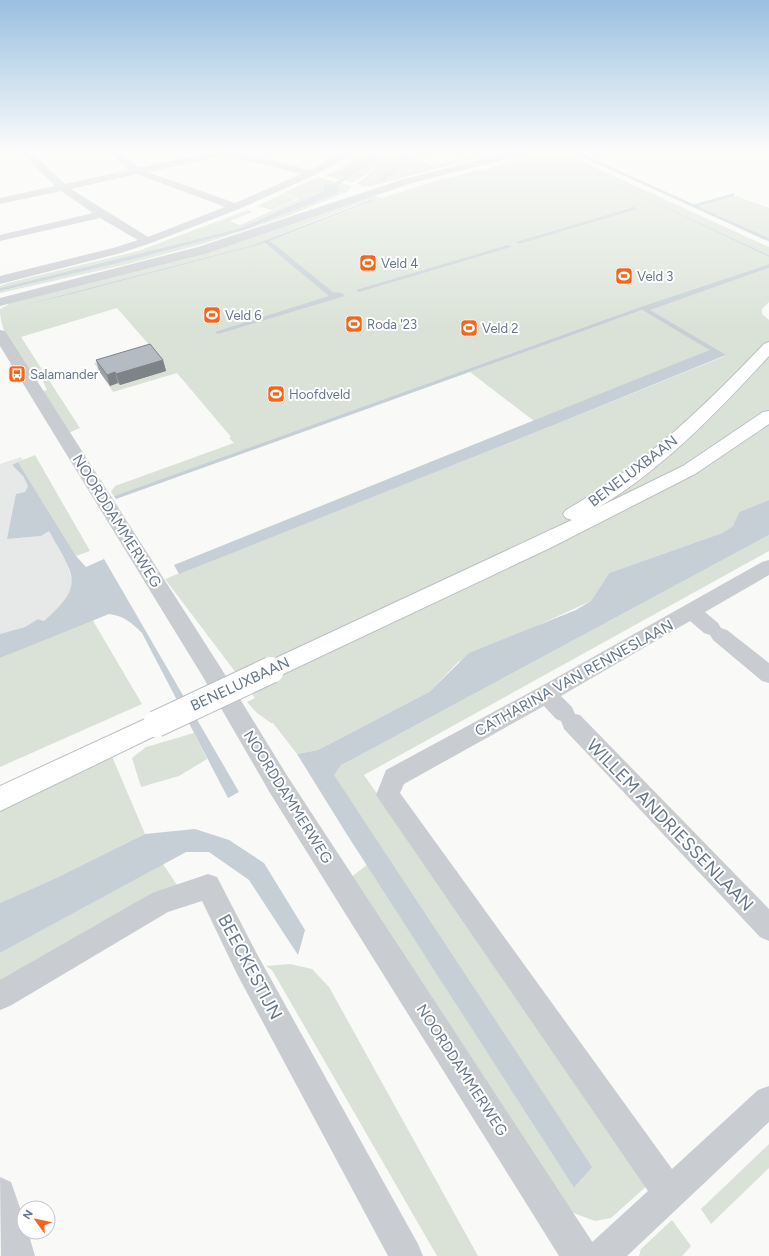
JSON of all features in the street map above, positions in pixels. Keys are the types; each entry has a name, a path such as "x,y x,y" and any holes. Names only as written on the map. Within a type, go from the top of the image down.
{"main road":[{"name":"BENELUXBAAN","path":"480,571 614,489 667,448 709,410 769,347"},
{"name":"BENELUXBAAN","path":"0,799 480,571 543,543 689,470 769,416"}],"street":[{"path":"97,211 147,241"},
{"path":"0,280 117,251 226,211"},
{"path":"0,302 184,256 320,211"},
{"path":"0,238 102,214"},
{"name":"NOORDDAMMERWEG","path":"2,343 211,671 279,785 580,1256"},
{"name":"CATHARINA VAN RENNESLAAN","path":"669,1193 388,795 394,777 546,694 769,567"},
{"path":"692,612 769,675"},
{"name":"WILLEM ANDRIESSENLAAN","path":"546,694 769,928"},
{"name":"BEECKESTIJN","path":"0,996 161,902 208,886 247,964 406,1256"},
{"path":"602,1256 769,1101"},
{"path":"0,1193 18,1256"}],"shaded area":[{"path":"246,211 252,212 230,221 240,225 273,211 280,211 238,229 0,288 0,286 8,283 138,251"},
{"path":"280,211 293,211 244,230 131,260 0,291 0,288 238,229"},
{"path":"292,211 301,211 288,216 202,244 128,264 0,293 0,291 131,260 244,230"},
{"name":"Roda '23","path":"331,211 341,211 253,245 5,310 76,293 264,243 285,259 289,258 270,241 349,211 670,211 769,257 769,264 640,307 114,496 111,492 115,486 234,443 229,438 231,437 177,373 113,392 94,363 151,347 117,308 21,337 80,428 66,434 40,392 47,390 42,379 34,382 7,338 3,329 0,309 11,303 240,242"},
{"path":"343,211 347,211 270,241 333,292 342,293 345,296 218,334 215,332 329,296 265,243 76,293 5,310 253,245"},
{"path":"622,211 632,211 519,244 516,242"},
{"path":"670,211 769,255 769,257"},
{"name":"Roda '23","path":"672,211 689,211 769,247 769,255"},
{"path":"707,211 769,211 769,239"},
{"path":"508,245 511,247 359,292 356,290"},
{"path":"769,264 769,268 650,310 726,355 179,574 174,565 709,350 642,310 116,499 114,496 640,307"},
{"path":"769,268 769,302 762,309 762,314 769,320 769,500 739,512 733,526 722,533 609,573 591,601 458,662 429,692 318,750 297,754 273,723 257,713 247,702 255,698 165,579 725,356 649,310"},
{"path":"642,310 709,350 534,421 470,372"},
{"path":"35,455 90,551 76,556 18,462"},
{"path":"21,457 23,460 12,465 23,476 28,486 7,539 41,536 49,531 67,563 73,584 69,596 59,609 44,621 38,619 25,627 0,634 0,464"},
{"path":"18,462 76,556 86,567 104,559 239,792 228,798 142,633 127,620 119,616 109,614 0,658 0,634 25,627 38,619 44,621 66,598 71,588 72,579 64,558 49,531 41,536 7,539 16,494 25,492 28,486 23,476 12,465"},
{"path":"769,500 769,535 341,765 334,775 592,1167 574,1188 297,754 318,750 429,692 469,653 576,610 591,601 609,573 722,533 733,526 739,512"},
{"path":"769,535 769,551 364,775 650,1183 611,1218 595,1221 563,1209 350,878 367,865 574,1188 583,1178 333,775 341,765"},
{"path":"92,619 142,704 0,767 0,658"},
{"path":"194,733 207,759 179,776 141,787 132,758 146,747"},
{"path":"111,754 145,834 56,878 0,903 0,808"},
{"path":"195,829 229,840 264,863 305,930 298,955 249,880 209,852 186,852 0,953 0,903 56,878 145,834"},
{"path":"163,864 177,885 5,980 0,987 0,953"},
{"path":"290,964 312,969 329,987 478,1256 437,1256 272,970 266,966"},
{"path":"769,1144 769,1168 711,1224 701,1209"},
{"path":"672,1220 691,1246 682,1256 639,1256 641,1249"}],"building":[{"path":"150,344 163,360 116,374 115,372 107,375 96,360"}],"waterway":[{"path":"704,211 769,240"}],"place":[{"name":"Veld 4","path":"368,263"},
{"name":"Veld 3","path":"624,276"},
{"name":"Veld 6","path":"212,315"},
{"name":"Roda '23","path":"354,324"},
{"name":"Veld 2","path":"469,328"},
{"name":"Salamander","path":"17,374"},
{"name":"Hoofdveld","path":"276,394"}]}
